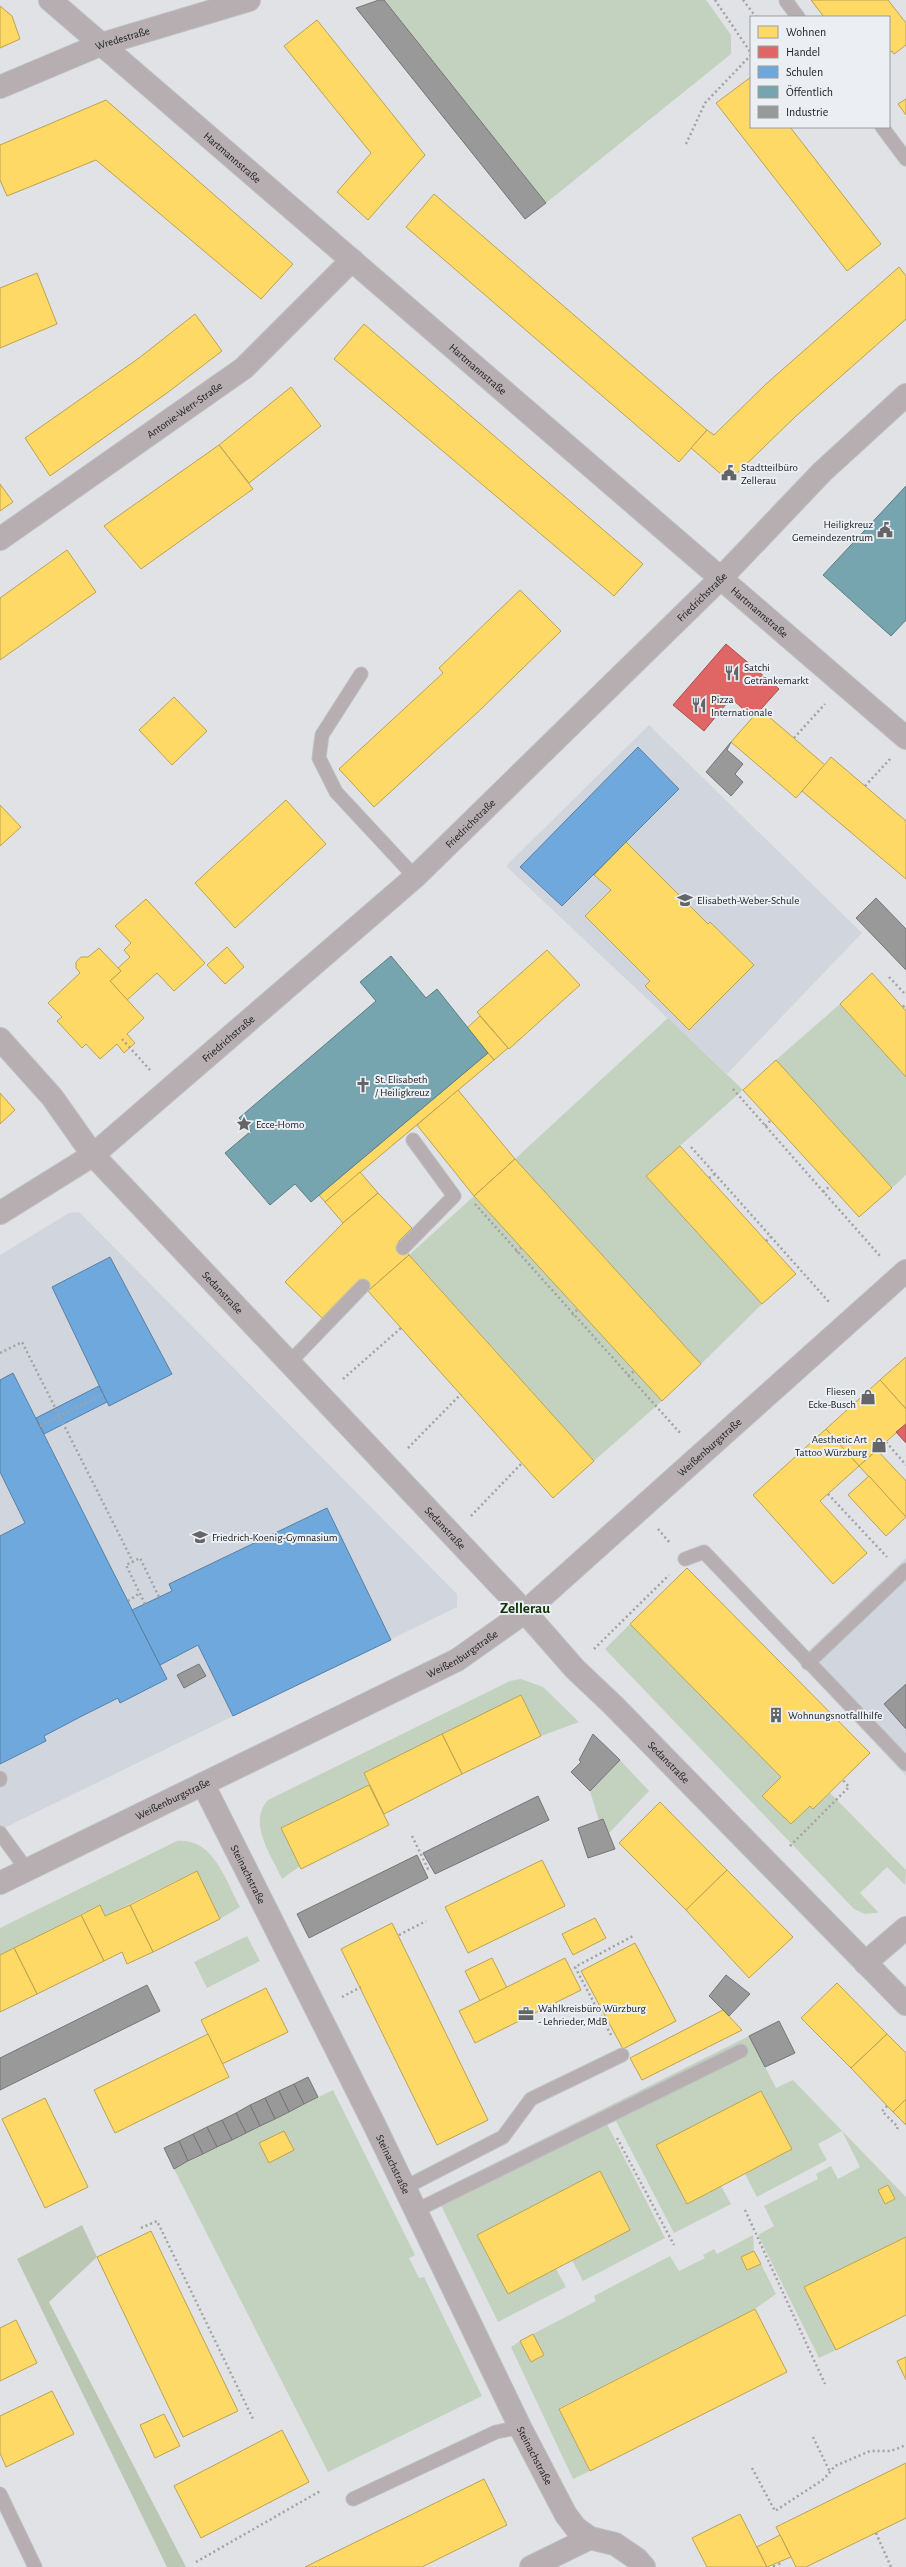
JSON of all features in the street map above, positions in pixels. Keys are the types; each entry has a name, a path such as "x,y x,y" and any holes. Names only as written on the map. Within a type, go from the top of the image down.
{"street":[{"name":"Hartmannstraße","path":"50,0 722,577 906,738"},
{"name":"Wredestraße","path":"0,87 102,44 249,0"},
{"name":"Antonie-Werr-Straße","path":"0,539 244,368 352,260"},
{"name":"Friedrichstraße","path":"0,1213 93,1155 415,878 722,577 822,472 906,395"},
{"name":"Sedanstraße","path":"0,1039 52,1097 93,1155 525,1612 575,1669 613,1705 770,1867 906,2004"},
{"name":"Weißenburgstraße","path":"0,1883 457,1660 525,1612 903,1274"},
{"name":"Steinachstraße","path":"203,1784 404,2188 520,2427 566,2516 576,2528 590,2538 615,2544 637,2559 644,2567"},
{"path":"865,1963 906,1928"},
{"path":"531,2567 590,2538"}],"lane":[{"path":"786,1 797,16"},
{"path":"883,128 906,159"},
{"path":"361,674 322,735 319,758 336,792 415,878"},
{"path":"403,1248 454,1196 413,1140"},
{"path":"289,1362 363,1286"},
{"path":"685,1559 704,1552 808,1663 906,1764"},
{"path":"808,1663 904,1572"},
{"path":"0,1833 27,1870"},
{"path":"415,2211 741,2051"},
{"path":"404,2188 503,2137 531,2099 622,2055"},
{"path":"353,2499 496,2432 520,2427"},
{"path":"0,2494 35,2567"}],"path":[{"path":"715,0 750,52"},
{"path":"743,0 755,16"},
{"path":"686,144 705,103 750,55"},
{"path":"794,738 817,712"},
{"path":"865,786 882,768"},
{"path":"889,977 906,995"},
{"path":"903,1007 906,1004"},
{"path":"122,1039 139,1058"},
{"path":"733,1089 823,1192 903,1274"},
{"path":"765,1126 771,1120"},
{"path":"691,1147 849,1323"},
{"path":"709,1178 715,1174"},
{"path":"823,1192 830,1186"},
{"path":"473,1202 572,1315 700,1455"},
{"path":"766,1240 771,1237"},
{"path":"516,1252 521,1248"},
{"path":"572,1315 577,1310"},
{"path":"348,1374 401,1328"},
{"path":"0,1353 22,1342 133,1562"},
{"path":"628,1376 634,1371"},
{"path":"40,1426 103,1394"},
{"path":"414,1442 461,1394"},
{"path":"886,1442 906,1465"},
{"path":"452,1536 522,1463"},
{"path":"828,1494 904,1572"},
{"path":"145,1604 126,1565 140,1558 159,1597"},
{"path":"599,1644 685,1559"},
{"path":"128,1601 140,1593"},
{"path":"770,1867 849,1787 843,1780"},
{"path":"412,1836 428,1869 431,1868"},
{"path":"399,1935 426,1921"},
{"path":"622,2055 575,1966 633,1936"},
{"path":"339,1999 361,1987"},
{"path":"887,2106 882,2111 898,2127 897,2129"},
{"path":"617,2137 674,2245"},
{"path":"745,2210 825,2384"},
{"path":"141,2228 157,2222 254,2421"},
{"path":"813,2437 830,2472"},
{"path":"752,2468 775,2511 824,2479 835,2466 870,2452 891,2451 906,2445"},
{"path":"196,2562 322,2490"},
{"path":"876,2533 891,2567"},
{"path":"779,2563 781,2567"}],"shaded area":[{"name":"Elisabeth-Weber-Schule","path":"649,725 862,933 727,1074 506,866"},
{"name":"Friedrich-Koenig-Gymnasium","path":"79,1212 457,1594 457,1607 0,1830 0,1255 69,1213"},
{"path":"906,1558 906,1776 798,1661"}],"green space":[{"path":"384,0 706,0 731,35 731,54 546,203"},
{"path":"840,1004 906,1077 906,1175 892,1188 776,1060"},
{"path":"668,1018 743,1090 646,1176 762,1304 701,1364 515,1159"},
{"path":"474,1196 662,1401 594,1461 409,1255"},
{"path":"630,1624 781,1777 762,1796 791,1824 810,1806 813,1809 830,1793 906,1870 905,1885 887,1867 860,1893 878,1912 865,1914 854,1909 605,1649"},
{"path":"521,1679 543,1687 579,1722 541,1736 521,1695 364,1773 369,1785 281,1828 300,1866 282,1879 263,1840 261,1829 260,1819 262,1809 268,1800 510,1681"},
{"path":"620,1760 649,1791 609,1833 603,1819 599,1821 590,1791"},
{"path":"177,1841 190,1842 200,1846 209,1853 223,1873 240,1907 220,1919 196,1871 105,1916 99,1905 0,1955 0,1928"},
{"path":"247,1936 260,1961 207,1988 194,1962"},
{"path":"749,2036 776,2088 793,2080 906,2197 906,2237 805,2287 836,2350 819,2358 758,2235 774,2226 764,2206 818,2179 816,2174 831,2166 838,2179 860,2167 842,2131 818,2144 827,2160 757,2197 745,2174 791,2149 761,2091 657,2145 721,2186 731,2204 674,2233 616,2121 607,2124 665,2238 583,2281 572,2260 630,2230 600,2171 477,2235 508,2294 556,2269 566,2287 498,2322 435,2193"},
{"path":"333,2090 415,2255 409,2258 419,2278 424,2277 482,2396 328,2472 174,2169"},
{"path":"82,2225 97,2257 49,2302 186,2567 167,2567 17,2259"},
{"path":"753,2235 754,2251 741,2258 747,2270 761,2264 776,2294 755,2309 559,2408 590,2471 573,2479 511,2347 520,2341 531,2362 543,2355 533,2334 596,2301 594,2296 670,2256 679,2271 705,2258 703,2255 714,2249 717,2254"}],"building: Wohnen":[{"path":"811,0 888,0 906,23 906,45 894,54 892,51 890,52 890,16 823,16"},
{"path":"0,6 12,16 20,39 0,48"},
{"path":"317,20 425,155 368,220 337,192 371,153 284,46"},
{"path":"750,78 750,128 791,128 881,244 847,271 716,103"},
{"path":"906,99 906,115 898,104"},
{"path":"106,100 293,264 261,299 96,160 7,196 0,180 0,145"},
{"path":"434,194 707,430 679,462 406,227"},
{"path":"899,267 906,276 906,319 796,416 729,481 691,448 707,430 714,435 766,384"},
{"path":"37,273 57,324 0,348 0,288"},
{"path":"195,314 222,351 167,393 50,476 25,438 139,358"},
{"path":"364,324 643,564 614,596 334,359"},
{"path":"291,387 321,426 249,483 219,445"},
{"path":"219,445 253,489 141,569 104,526"},
{"path":"0,484 13,502 0,511"},
{"path":"67,550 96,592 0,660 0,598"},
{"path":"520,590 561,631 478,712 374,807 339,769 443,673 439,668"},
{"path":"174,697 207,731 172,765 139,730"},
{"path":"760,709 825,765 796,798 731,742"},
{"path":"831,757 906,821 906,879 802,791"},
{"path":"286,800 326,844 235,928 195,883"},
{"path":"0,805 21,827 0,846"},
{"path":"626,842 708,924 710,922 754,965 689,1030 645,986 650,981 585,916 611,890 594,875"},
{"path":"146,899 205,963 174,991 157,973 127,1000 110,981 121,971 118,968 130,957 124,950 131,943 115,926"},
{"path":"227,947 244,967 225,984 207,965"},
{"path":"99,948 121,971 110,981 144,1018 127,1034 135,1043 124,1053 117,1044 100,1059 86,1044 82,1048 57,1021 62,1017 48,1003 80,973 76,968 76,962 81,957 88,957"},
{"path":"547,950 580,985 509,1049 477,1012"},
{"path":"872,973 906,1011 906,1077 840,1004"},
{"path":"480,1016 508,1048 494,1060 467,1028"},
{"path":"488,1053 494,1060 325,1202 319,1195"},
{"path":"776,1060 892,1188 859,1217 743,1090"},
{"path":"458,1090 515,1159 474,1196 417,1125"},
{"path":"0,1093 15,1110 0,1124"},
{"path":"680,1146 796,1274 762,1304 646,1176"},
{"path":"515,1159 701,1364 662,1401 474,1196"},
{"path":"360,1172 378,1193 343,1223 325,1202"},
{"path":"378,1193 412,1228 398,1242 409,1255 368,1291 359,1280 322,1318 285,1282 343,1223"},
{"path":"409,1255 594,1461 553,1498 368,1291"},
{"path":"906,1357 906,1409 880,1380"},
{"path":"880,1380 906,1409 906,1424 859,1466 826,1429"},
{"path":"826,1429 859,1466 820,1501 867,1553 833,1584 753,1495"},
{"path":"877,1450 906,1481 906,1517 859,1466"},
{"path":"869,1476 906,1517 886,1536 848,1495"},
{"name":"Wohnungsnotfallhilfe","path":"687,1568 870,1753 813,1809 810,1806 791,1824 762,1796 781,1777 630,1624"},
{"path":"521,1695 541,1736 462,1774 442,1734"},
{"path":"442,1734 462,1774 384,1814 364,1773"},
{"path":"369,1785 389,1825 301,1869 281,1828"},
{"path":"660,1802 727,1870 686,1910 619,1843"},
{"path":"542,1860 565,1906 468,1953 445,1907"},
{"path":"727,1870 793,1937 749,1978 686,1910"},
{"path":"197,1871 220,1919 153,1952 130,1905"},
{"path":"100,1905 105,1916 130,1905 153,1952 127,1964 122,1952 104,1961 81,1915"},
{"path":"81,1915 104,1961 37,1994 14,1948"},
{"path":"595,1918 606,1938 573,1955 562,1934"},
{"path":"392,1923 488,2120 437,2145 341,1949"},
{"path":"635,1943 676,2021 623,2049 581,1971"},
{"path":"14,1948 37,1994 0,2012 0,1955"},
{"path":"492,1958 507,1988 480,2001 465,1971"},
{"path":"565,1958 581,1990 475,2043 459,2011"},
{"path":"837,1983 887,2034 851,2068 801,2018"},
{"path":"266,1988 288,2032 222,2064 201,2020"},
{"path":"723,2010 742,2030 642,2080 630,2058"},
{"path":"208,2034 229,2077 115,2133 94,2090"},
{"path":"887,2034 906,2053 906,2099 893,2112 851,2068"},
{"path":"761,2091 792,2149 687,2204 656,2145"},
{"path":"45,2098 88,2187 45,2208 2,2119"},
{"path":"906,2099 906,2125 893,2112"},
{"path":"284,2131 294,2150 269,2163 259,2143"},
{"path":"600,2171 630,2230 508,2294 477,2235"},
{"path":"888,2185 895,2199 885,2204 878,2190"},
{"path":"151,2231 238,2411 183,2437 97,2257"},
{"path":"906,2237 906,2315 836,2350 804,2287"},
{"path":"754,2251 761,2264 747,2270 741,2257"},
{"path":"755,2309 787,2372 590,2471 559,2409"},
{"path":"16,2320 37,2363 0,2381 0,2328"},
{"path":"533,2334 544,2355 531,2362 520,2341"},
{"path":"906,2357 906,2380 897,2361"},
{"path":"52,2391 74,2434 6,2467 0,2453 0,2416"},
{"path":"164,2414 180,2446 155,2458 140,2425"},
{"path":"282,2430 309,2482 201,2538 174,2486"},
{"path":"906,2463 906,2518 806,2567 796,2567 776,2527"},
{"path":"484,2479 507,2525 422,2567 305,2567"},
{"path":"740,2514 767,2567 707,2567 692,2538"},
{"path":"780,2535 791,2557 767,2567 757,2547"}],"building: Handel":[{"path":"726,644 779,689 753,718 731,698 704,731 673,705"},
{"path":"906,1424 906,1443 896,1432"}],"building: Schulen":[{"path":"638,747 679,789 562,906 520,867"},
{"path":"110,1257 172,1374 109,1406 52,1287"},
{"path":"13,1373 167,1679 120,1703 118,1698 82,1716 44,1736 46,1741 0,1764 0,1536 25,1523 0,1472 0,1380"},
{"path":"99,1386 107,1402 44,1434 36,1418"},
{"path":"327,1508 391,1640 233,1716 198,1645 160,1665 132,1610 172,1591 169,1584"}],"building: Öffentlich":[{"name":"Heiligkreuz Gemeindezentrum","path":"906,486 906,620 891,636 823,575"},
{"name":"St. Elisabeth / Heiligkreuz","path":"391,956 426,998 437,989 488,1053 311,1202 295,1184 270,1205 225,1153 251,1131 239,1118 376,1001 360,982"}],"building: Industrie":[{"path":"379,0 384,0 546,203 525,219 356,8"},
{"path":"731,742 727,750 743,764 735,774 743,782 731,796 706,772"},
{"path":"876,898 906,929 906,970 856,918"},
{"path":"199,1664 206,1676 184,1688 177,1675"},
{"path":"906,1684 906,1729 884,1704"},
{"path":"593,1734 620,1760 590,1791 571,1772 581,1762 579,1760"},
{"path":"538,1796 549,1820 435,1874 423,1853"},
{"path":"603,1819 615,1849 588,1858 578,1828"},
{"path":"417,1855 428,1878 309,1938 297,1914"},
{"path":"726,1975 750,1994 729,2016 709,1996"},
{"path":"147,1985 160,2011 0,2090 0,2058"},
{"path":"779,2021 795,2053 765,2067 749,2036"},
{"path":"308,2077 318,2097 304,2104 294,2084"},
{"path":"294,2084 304,2104 289,2112 279,2091"},
{"path":"279,2091 289,2112 275,2119 265,2098"},
{"path":"265,2098 275,2119 260,2126 250,2105"},
{"path":"250,2105 260,2126 246,2133 236,2113"},
{"path":"236,2113 246,2133 232,2140 222,2120"},
{"path":"222,2120 232,2140 217,2147 207,2127"},
{"path":"207,2127 217,2147 203,2154 193,2134"},
{"path":"193,2134 203,2154 188,2161 179,2141"},
{"path":"179,2141 188,2161 174,2169 164,2148"}],"place":[{"name":"Stadtteilbüro Zellerau","path":"729,473"},
{"name":"Heiligkreuz Gemeindezentrum","path":"885,530"},
{"name":"Satchi Getränkemarkt","path":"732,673"},
{"name":"Pizza Internationale","path":"699,705"},
{"name":"Elisabeth-Weber-Schule","path":"685,900"},
{"name":"St. Elisabeth / Heiligkreuz","path":"363,1085"},
{"name":"Ecce-Homo","path":"244,1124"},
{"name":"Fliesen Ecke-Busch","path":"868,1397"},
{"name":"Aesthetic Art Tattoo Würzburg","path":"879,1445"},
{"name":"Friedrich-Koenig-Gymnasium","path":"200,1537"},
{"name":"Wohnungsnotfallhilfe","path":"776,1715"},
{"name":"Wahlkreisbüro Würzburg - Lehrieder, MdB","path":"526,2014"}],"district":[{"name":"Zellerau","path":"525,1608"}]}
